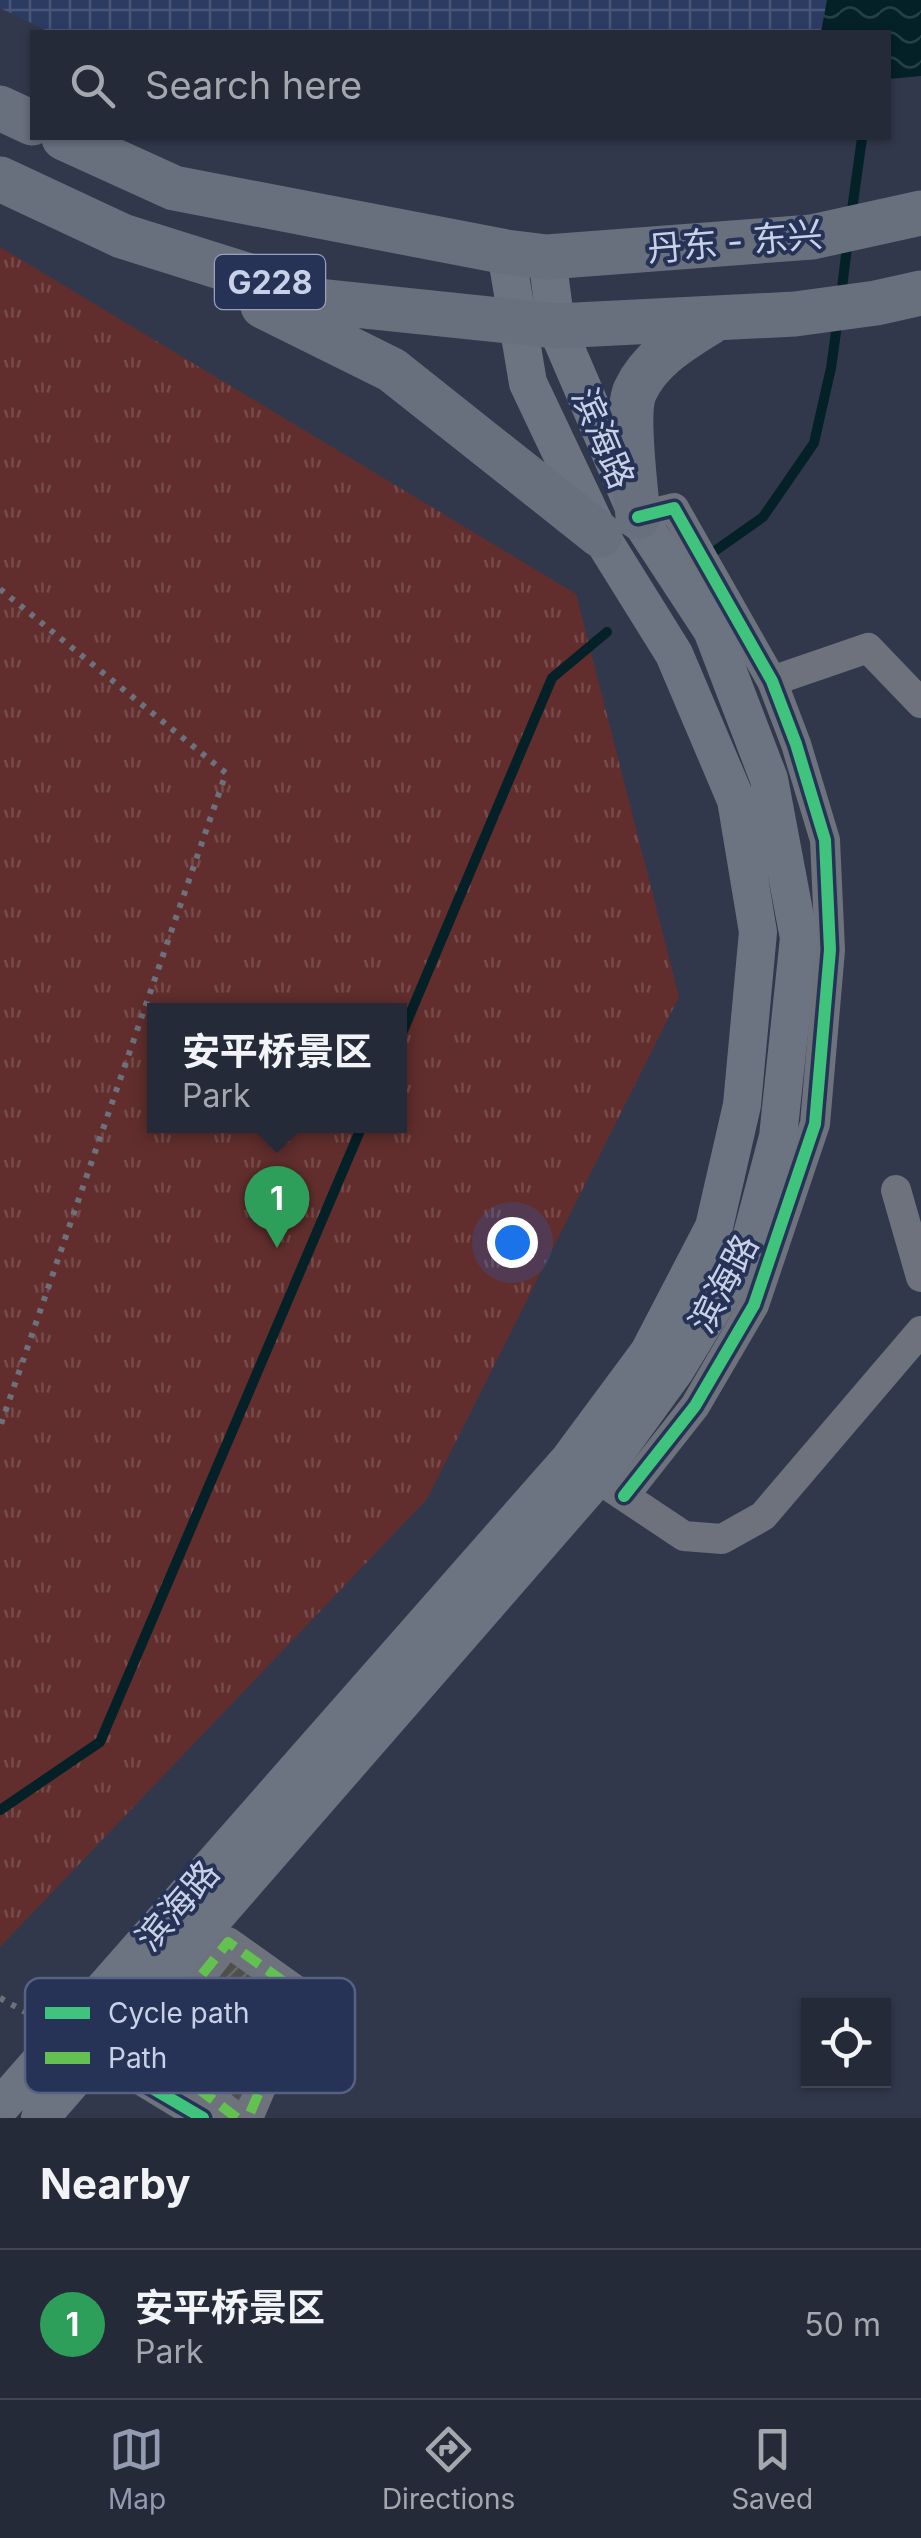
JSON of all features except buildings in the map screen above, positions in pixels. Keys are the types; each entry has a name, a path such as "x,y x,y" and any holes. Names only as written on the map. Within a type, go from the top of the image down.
{"highway":[{"path":"0,108 30,122"},
{"name":"G228","path":"68,140 174,188 527,254"},
{"name":"G228","path":"0,179 122,236 318,301 538,324"},
{"name":"丹东 - 东兴","path":"527,254 812,237 911,215"},
{"path":"122,236 392,370 619,526 633,394 648,371 673,346 718,317"},
{"name":"丹东 - 东兴","path":"538,324 796,314 921,293"}],"main road":[{"name":"滨海路","path":"163,1978 597,1478 649,1352 714,1227 742,1104 758,932 736,800 619,526 528,383 538,324 527,254"},
{"name":"滨海路","path":"117,1978 597,1478"},
{"name":"滨海路","path":"0,2107 25,2078"},
{"name":"滨海路","path":"40,2118 62,2093"}],"street":[{"path":"619,526 674,508 772,681 824,840 830,950 814,1124 754,1305 695,1406 597,1478 684,1536 722,1539 762,1516 921,1331"},
{"path":"772,681 868,648 921,702"},
{"path":"896,1190 921,1278"},
{"path":"199,1978 228,1942 279,1978"},
{"path":"161,2093 203,2118"},
{"path":"204,2093 237,2118"},
{"path":"248,2118 259,2093"}],"path":[{"path":"0,588 226,773 0,1426"},
{"path":"0,1998 16,2008"}],"shaded area":[{"path":"0,0 827,0 821,30 46,30 0,8"}],"green space":[{"path":"0,247 576,594 679,997 427,1499 0,1947"}],"water":[{"path":"827,0 921,0 921,76 891,79 891,30 821,30"}],"waterway":[{"path":"851,217 862,140"},
{"path":"841,296 848,239"},
{"path":"712,553 763,517 814,443 838,318"},
{"path":"407,1021 552,678 607,632"},
{"path":"0,1810 100,1742 359,1133"}],"marked path":[{"path":"199,1978 228,1942 279,1978"},
{"path":"204,2093 237,2118"},
{"path":"248,2118 259,2093"}],"cycle path":[{"path":"624,1496 695,1406 754,1305 815,1124 830,950 825,840 772,681 674,508 638,517"},
{"path":"161,2093 203,2118"}],"place":[{"name":"安平桥景区","path":"277,1248"}]}
